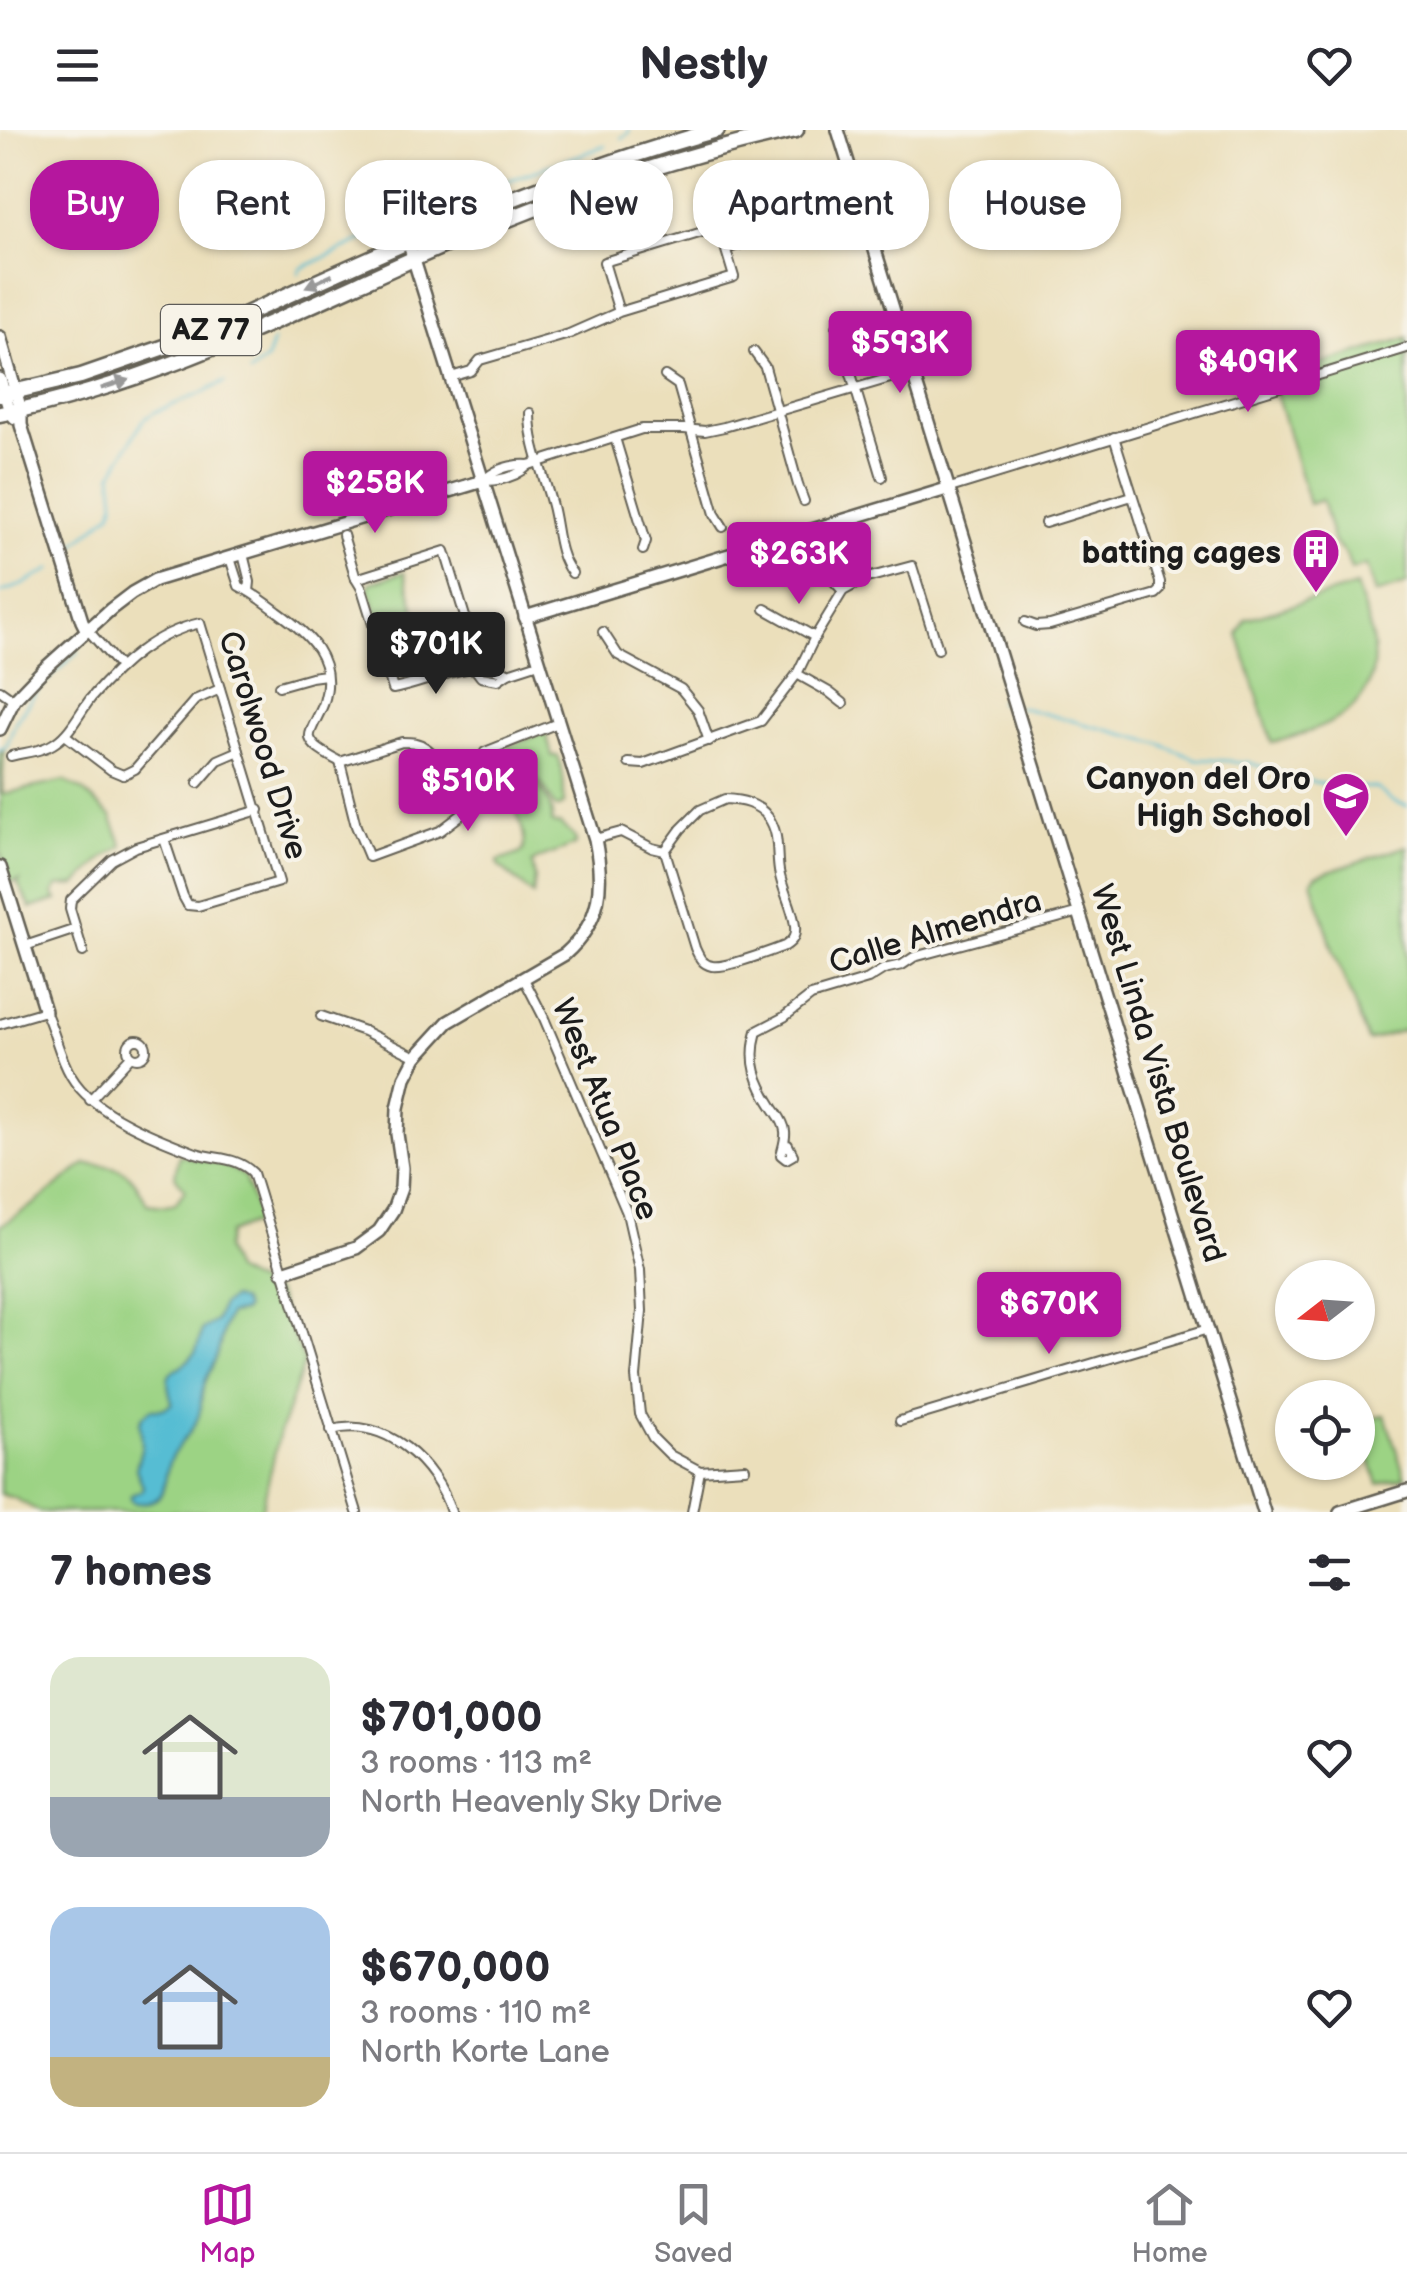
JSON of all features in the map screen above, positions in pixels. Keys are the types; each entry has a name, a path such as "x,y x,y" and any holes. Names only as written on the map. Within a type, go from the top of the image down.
{"highway":[{"name":"AZ 77","path":"513,198 622,158 717,130"},
{"name":"AZ 77","path":"673,162 796,130"},
{"name":"AZ 77","path":"13,415 223,346 415,258 533,210"},
{"name":"AZ 77","path":"5,389 81,376 175,344 388,250"}],"street":[{"name":"West Linda Vista Boulevard","path":"838,130 847,160"},
{"path":"619,312 604,262 693,235"},
{"path":"283,1272 356,1248 386,1222 398,1198 402,1177 397,1134 400,1097 416,1057 448,1022 565,954 581,940 602,886 595,838 412,250"},
{"path":"451,377 471,371 480,360 734,277 726,250"},
{"name":"West Linda Vista Boulevard","path":"875,250 1264,1512"},
{"path":"837,327 882,477"},
{"path":"0,337 5,389 82,621 120,668 54,744 11,756"},
{"path":"525,617 1407,348"},
{"path":"754,352 765,367 804,501"},
{"path":"0,730 14,700 86,629 155,580 482,481 492,472 534,464 648,428 705,431 724,427 914,370"},
{"path":"665,376 678,385 715,514 723,527"},
{"path":"530,413 534,464 553,508 561,556 572,574"},
{"path":"1025,622 1050,625 1160,590 1114,437"},
{"path":"615,438 646,541 643,550"},
{"path":"1045,523 1132,496"},
{"path":"820,528 828,565 843,592"},
{"path":"343,534 393,689 453,672 476,670"},
{"path":"798,534 811,556 843,592"},
{"path":"811,556 824,546"},
{"path":"356,579 445,551 477,656 476,670 481,676 498,680 539,664"},
{"path":"249,591 250,552"},
{"path":"230,558 239,586 305,631 319,650 326,675 324,702 310,738 319,750 340,762 356,826 369,857 440,831 465,812 464,801 433,754 420,744 402,742 340,762"},
{"path":"629,763 643,764 761,721 798,674 843,592 867,578 912,566 938,649"},
{"path":"765,609 815,637"},
{"name":"Carolwood Drive","path":"120,668 152,641 200,623 279,882 187,906 164,839"},
{"path":"602,632 618,656 681,688 698,710 710,741"},
{"path":"798,674 843,703"},
{"path":"279,686 326,675"},
{"path":"65,735 123,777 196,700 220,689"},
{"path":"0,690 14,700"},
{"path":"484,752 557,719"},
{"path":"198,783 218,760 239,751"},
{"path":"725,799 743,800 760,808 770,818 776,835 780,876 795,925 792,942 722,966 711,966 701,960 665,851 700,810 725,799"},
{"path":"84,952 69,902 112,860 136,848 258,810"},
{"path":"595,838 621,832 665,851"},
{"path":"0,867 45,1010 71,1077 90,1100 106,1113 189,1150 207,1157 230,1158 253,1172 356,1512"},
{"name":"Calle Almendra","path":"784,1144 784,1124 756,1078 757,1031 811,996 868,979 914,957 1080,912"},
{"path":"25,946 76,929"},
{"name":"West Atua Place","path":"524,979 544,1016 627,1212 640,1270 642,1311 636,1377 640,1414 653,1438 670,1455 700,1471"},
{"path":"0,1024 45,1010"},
{"path":"321,1016 384,1039 416,1057"},
{"path":"90,1100 131,1056"},
{"path":"900,1421 1208,1329"},
{"path":"331,1430 346,1426 377,1432 398,1442 432,1472 445,1492 451,1512"},
{"path":"692,1512 700,1471 745,1468"},
{"path":"1340,1512 1407,1491"}],"green space":[{"path":"1407,338 1407,584 1375,594 1366,565 1351,570 1346,555 1334,543 1322,500 1309,504 1272,379"},
{"path":"404,572 421,629 385,640 370,583"},
{"path":"1356,586 1373,646 1368,687 1358,702 1328,724 1272,743 1238,634 1246,619"},
{"path":"546,732 552,756 558,756 561,768 564,804 560,807 555,807 544,788 508,747"},
{"path":"0,752 4,752 2,794 64,781 82,790 111,816 123,846 76,885 58,886 53,894 57,900 31,908 18,884 20,880 10,883 0,850"},
{"path":"508,767 533,780 549,804 552,822 560,824 576,841 571,847 532,863 533,895 498,861 522,852 524,846 518,814 501,775"},
{"path":"1407,846 1407,1029 1368,1041 1312,881 1316,875"},
{"path":"179,1155 225,1165 244,1176 259,1221 229,1233 225,1249 234,1271 276,1293 304,1362 279,1435 261,1512 40,1512 0,1494 0,1226 85,1164 124,1172 136,1183 147,1204 175,1204 185,1190 175,1176"},
{"path":"1385,1415 1405,1477 1378,1484 1375,1418"}],"water":[{"path":"232,1298 241,1301 245,1308 243,1312 229,1314 204,1384 197,1420 170,1460 160,1496 136,1503 131,1495 143,1487 136,1469 142,1445 140,1422 151,1409 170,1405 169,1375 194,1354 202,1329 216,1321 222,1305"}],"waterway":[{"path":"621,138 629,130"},
{"path":"513,179 605,146"},
{"path":"299,273 300,269 345,248"},
{"path":"250,373 267,359 273,341"},
{"path":"71,548 111,513 115,502 112,474 143,420 225,382"},
{"path":"0,593 51,569"},
{"path":"0,749 6,747 16,721 38,689 79,651"},
{"path":"998,702 1012,705"},
{"path":"1019,707 1158,743 1196,759 1247,762 1328,785 1376,788 1407,806"}],"place":[{"name":"batting cages","path":"1316,594"},
{"name":"Canyon del Oro High School","path":"1346,838"}]}
